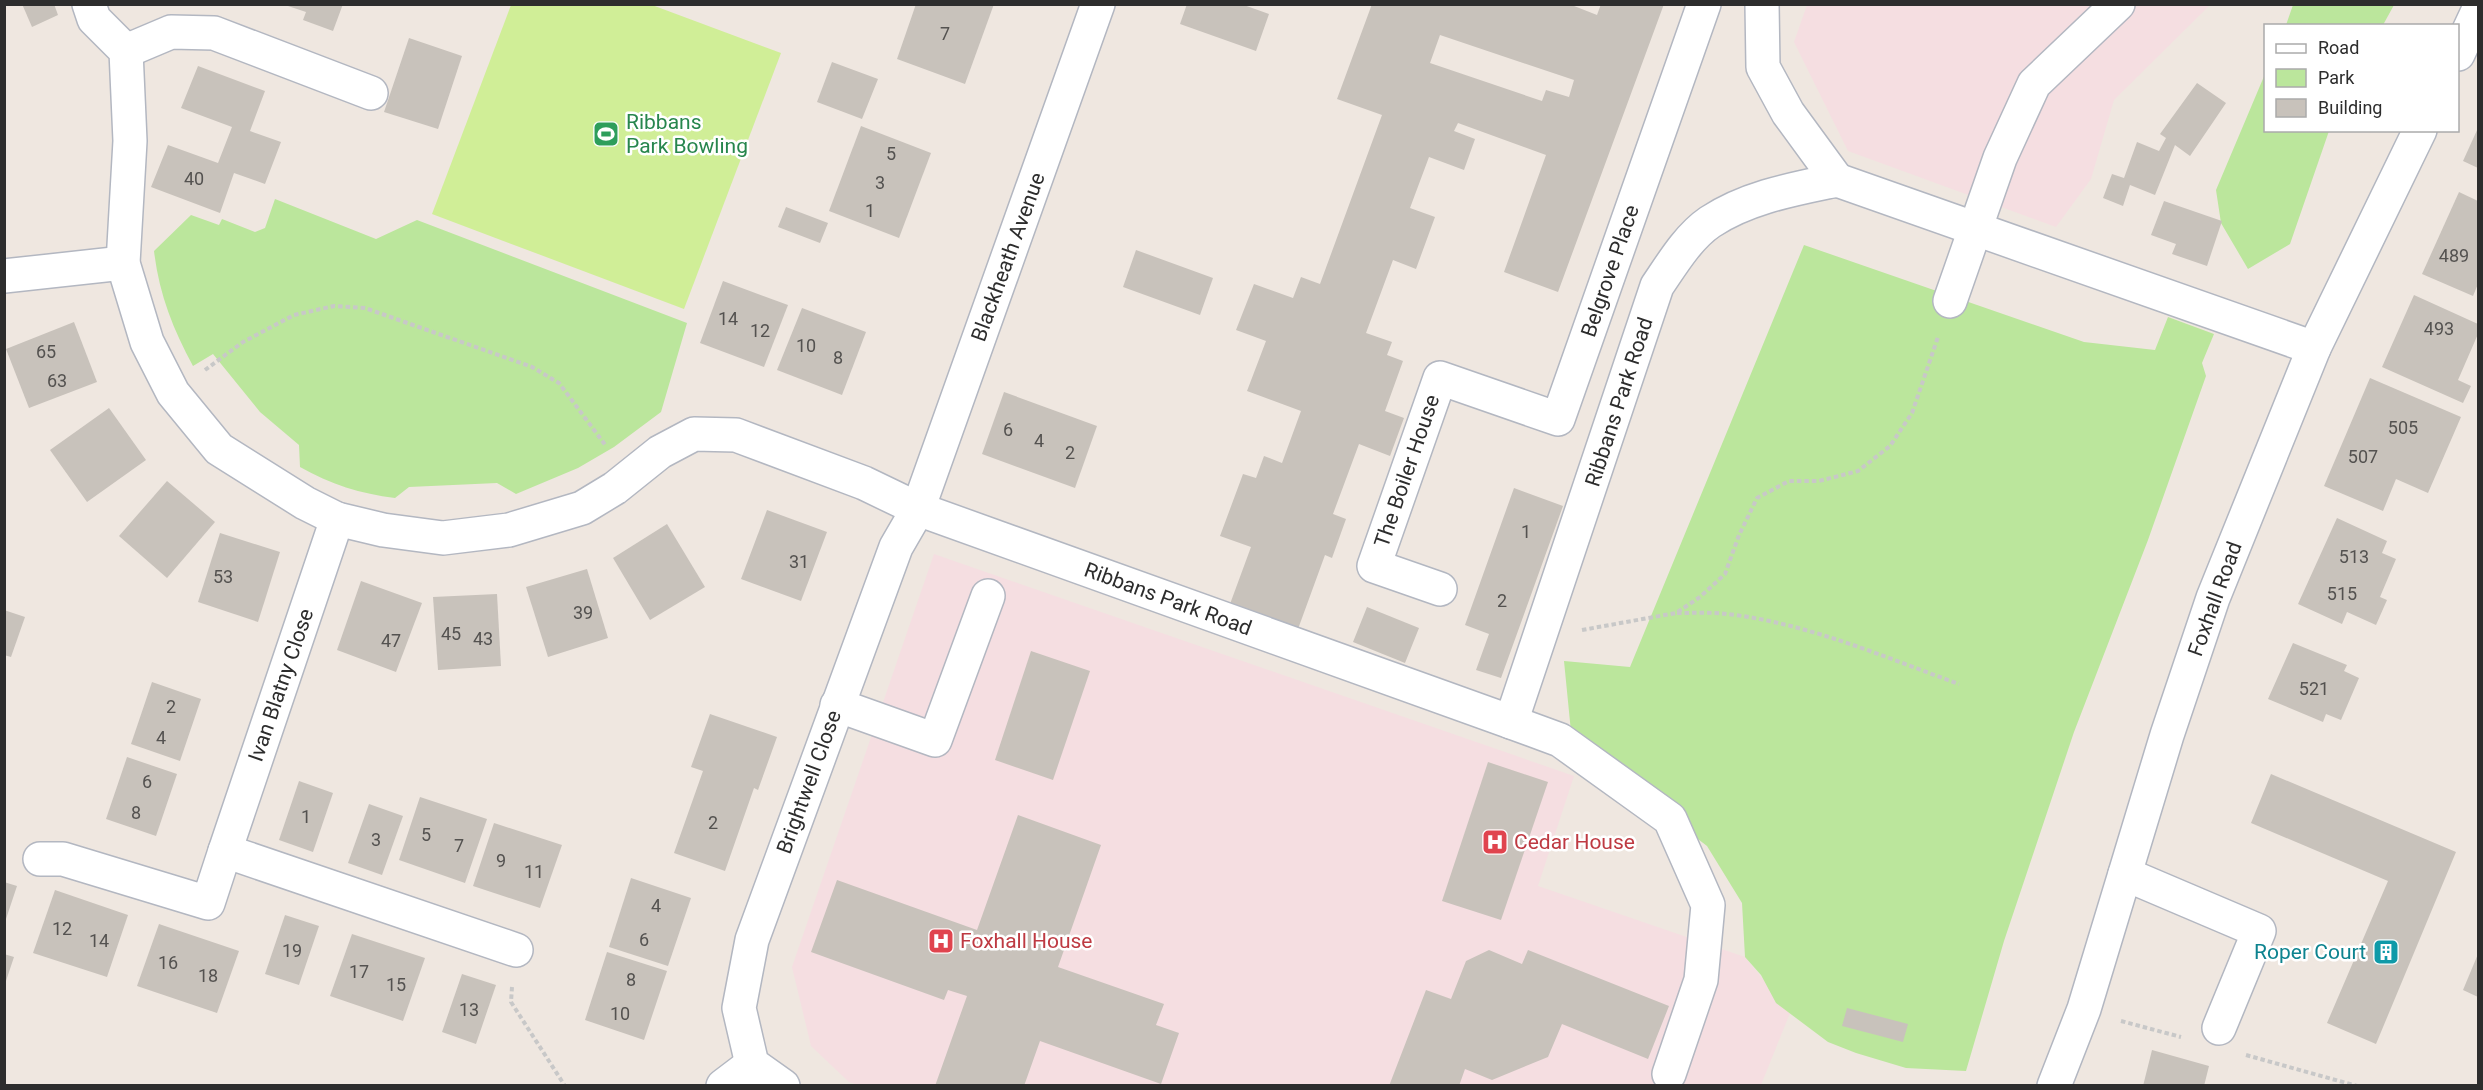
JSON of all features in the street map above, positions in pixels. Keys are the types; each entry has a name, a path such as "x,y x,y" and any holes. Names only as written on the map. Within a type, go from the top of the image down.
{"street":[{"path":"89,4 94,19 126,51 171,32 214,33 371,93"},
{"name":"Blackheath Avenue","path":"918,509 1098,4"},
{"name":"Belgrove Place","path":"1440,378 1558,419 1704,4"},
{"path":"1762,4 1763,67 1788,114 1837,180 2314,348"},
{"path":"1950,302 2000,158 2034,84 2118,4"},
{"path":"2459,50 2478,11"},
{"name":"Ribbans Park Road","path":"126,51 130,141 123,263 147,342 173,393 219,449 305,503 337,519 383,530 443,538 509,530 582,508 627,479 660,452 694,434 736,435 864,483 918,509 1511,722 1657,286 1677,256 1709,223 1748,202 1837,180"},
{"name":"Foxhall Road","path":"2054,1086 2084,1009 2213,598 2314,348 2419,132"},
{"path":"4,276 123,263"},
{"name":"The Boiler House","path":"1440,378 1374,566 1440,589"},
{"name":"Brightwell Close","path":"752,1064 740,1008 752,940 896,547 918,509"},
{"name":"Ivan Blatny Close","path":"40,859 63,859 207,903 337,519"},
{"path":"837,705 935,740 988,596"},
{"path":"1511,722 1560,740 1670,819 1708,904 1701,980 1669,1074"},
{"path":"225,851 516,950"},
{"path":"2125,873 2259,931 2219,1028"},
{"path":"723,1086 752,1064 783,1086"}],"path":[{"path":"1676,613 1700,597 1725,574 1739,535 1757,498 1789,481 1819,481 1858,471 1890,446 1912,413 1950,302"},
{"path":"173,393 243,342 294,315 334,306 365,308 532,367 559,383 583,413 627,479"},
{"path":"1542,633 1589,629 1676,613 1726,613 1773,621 1824,636 1959,684"},
{"path":"516,950 511,1002 565,1086"}],"shaded area":[{"path":"1807,5 2210,5 2114,100 2091,179 2056,227 1848,151 1794,42"},
{"path":"934,554 1574,776 1538,886 1745,957 1790,1013 1761,1085 858,1085 849,1082 811,1046 792,967"}],"green space":[{"path":"2293,4 2394,5 2384,24 2286,24"},
{"name":"Ribbans Park Bowling","path":"511,5 652,5 781,53 684,309 432,214"},
{"path":"2264,76 2264,132 2329,132 2290,244 2248,269 2221,223 2216,190"},
{"path":"275,199 376,239 417,220 687,323 661,412 614,447 578,468 516,494 497,483 409,487 395,498 346,487 300,467 299,445 260,412 213,354 193,366 168,311 159,282 154,251 191,215 219,225 222,219 255,232 265,228"},
{"path":"1804,245 2084,342 2155,350 2168,317 2214,334 2202,363 2206,376 2148,540 2074,732 2004,941 1966,1071 1906,1068 1856,1053 1828,1042 1776,1003 1761,975 1745,957 1742,903 1707,846 1572,742 1564,661 1630,667"}],"building":[{"path":"22,4 54,4 58,15 32,27"},
{"path":"343,4 333,31 303,20 306,12 285,5"},
{"path":"916,4 994,4 965,84 897,59"},
{"path":"1187,4 1241,4 1269,14 1256,51 1180,24"},
{"path":"1372,4 1569,4 1597,15 1601,4 1664,4 1558,292 1504,272 1546,155 1458,123 1454,131 1475,139 1464,170 1429,157 1410,208 1435,217 1416,269 1393,260 1366,333 1392,342 1387,355 1403,361 1385,411 1404,418 1390,456 1359,444 1333,514 1346,519 1332,558 1325,555 1298,629 1230,604 1251,547 1220,536 1243,474 1256,478 1264,456 1282,463 1301,411 1247,391 1266,341 1236,330 1254,284 1293,298 1301,277 1320,284 1382,115 1337,99","holes":["1440,35 1574,80 1569,97 1546,90 1542,101 1430,63"]},
{"path":"409,38 462,56 438,129 384,112"},
{"path":"832,62 878,79 862,119 817,102"},
{"path":"198,66 265,91 250,131 281,142 265,184 234,173 220,213 151,187 168,145 218,163 232,127 181,108"},
{"path":"2197,83 2226,103 2190,156 2175,145 2155,195 2130,185 2123,206 2103,198 2112,174 2124,178 2137,142 2159,151 2166,138 2160,134"},
{"path":"861,126 931,153 899,238 829,211"},
{"path":"2478,128 2478,168 2463,161"},
{"path":"2459,192 2478,201 2478,284 2473,296 2422,274"},
{"path":"2164,201 2222,221 2207,266 2172,254 2176,244 2151,235"},
{"path":"786,207 828,223 820,243 778,227"},
{"path":"1136,250 1213,278 1200,315 1123,287"},
{"path":"723,281 788,305 764,367 700,343"},
{"path":"2414,295 2478,324 2478,334 2458,380 2471,386 2463,403 2382,367"},
{"path":"802,308 866,332 842,395 777,370"},
{"path":"74,322 97,382 29,408 6,349"},
{"path":"2370,378 2461,417 2428,493 2396,479 2383,511 2324,486"},
{"path":"1004,392 1097,426 1075,488 982,454"},
{"path":"109,408 146,460 87,502 50,450"},
{"path":"167,481 215,522 167,578 119,536"},
{"path":"1514,488 1563,506 1501,678 1476,670 1489,634 1465,625"},
{"path":"767,510 827,532 801,601 741,579"},
{"path":"2337,518 2387,541 2382,553 2396,559 2380,597 2387,600 2376,625 2347,612 2342,624 2298,604"},
{"path":"667,524 705,587 650,620 613,558"},
{"path":"220,533 280,552 258,622 198,602"},
{"path":"587,569 608,638 548,657 526,587"},
{"path":"361,581 422,603 396,672 337,650"},
{"path":"497,594 501,666 438,670 433,597"},
{"path":"1367,607 1419,628 1405,663 1353,642"},
{"path":"4,610 25,617 11,657 4,655"},
{"path":"2293,643 2347,665 2344,671 2359,678 2341,720 2326,714 2323,722 2268,699"},
{"path":"1031,651 1090,671 1053,780 995,760"},
{"path":"152,682 201,699 180,761 131,744"},
{"path":"710,714 777,737 758,790 754,788 725,871 674,853 703,771 691,767"},
{"path":"127,757 177,774 156,836 106,819"},
{"name":"Cedar House","path":"1488,762 1548,782 1501,920 1442,901"},
{"name":"Roper Court","path":"2271,774 2456,852 2376,1044 2327,1023 2388,881 2251,823"},
{"path":"299,781 333,793 313,852 279,840"},
{"path":"420,797 487,819 465,883 399,860"},
{"path":"369,804 403,816 382,875 348,863"},
{"name":"Foxhall House","path":"1018,815 1101,845 1058,967 1164,1004 1156,1025 1179,1033 1161,1084 1040,1041 1024,1086 935,1086 967,996 948,990 944,1000 811,952 837,880 977,930"},
{"path":"494,823 562,845 540,908 473,886"},
{"path":"631,878 691,898 668,966 609,947"},
{"path":"4,882 17,886 5,922 4,922"},
{"path":"55,890 128,915 107,977 33,953"},
{"path":"285,915 319,926 299,985 265,974"},
{"path":"159,924 239,951 217,1013 137,986"},
{"path":"352,934 425,958 403,1021 330,996"},
{"path":"1489,950 1522,964 1528,950 1669,1006 1648,1059 1562,1024 1548,1057 1492,1080 1465,1069 1459,1086 1389,1086 1426,990 1451,999 1466,961"},
{"path":"607,952 667,971 644,1040 585,1020"},
{"path":"4,954 14,957 5,984 4,984"},
{"path":"2478,954 2478,997 2463,990"},
{"path":"462,974 496,985 476,1044 442,1032"},
{"path":"1847,1008 1908,1024 1903,1042 1842,1026"},
{"path":"2152,1050 2209,1066 2204,1086 2143,1086"}],"place":[{"name":"Ribbans Park Bowling","path":"606,134"},
{"name":"Cedar House","path":"1495,842"},
{"name":"Foxhall House","path":"941,941"},
{"name":"Roper Court","path":"2386,952"}]}
